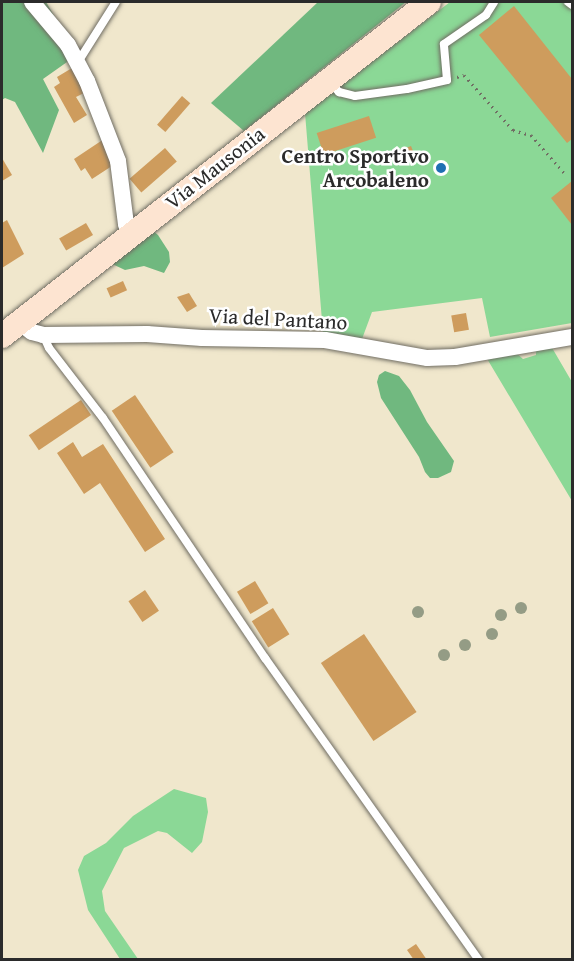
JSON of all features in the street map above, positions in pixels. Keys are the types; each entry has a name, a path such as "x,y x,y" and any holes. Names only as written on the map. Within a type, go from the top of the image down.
{"main road":[{"name":"Via Mausonia","path":"10,329 130,233 429,2"}],"street":[{"path":"32,2 63,38 78,62 118,161 126,224 130,233"},
{"name":"Via del Pantano","path":"10,329 43,335 147,334 202,338 325,340 427,358 455,357 573,338"}],"lane":[{"path":"78,62 116,2"},
{"path":"327,81 339,92 355,96 393,92 447,80 444,44 486,15 494,2"},
{"path":"568,2 573,5"},
{"path":"43,335 49,348 103,418 265,658 479,960"}],"path":[{"path":"447,80 464,75 513,130 531,135 566,175"}],"green space":[{"path":"2,2 46,2 77,55 43,79 59,110 43,153 15,102 5,98 2,100"},
{"path":"318,2 406,2 244,131 211,103"},
{"name":"Centro Sportivo Arcobaleno","path":"450,2 572,2 572,323 490,337 482,298 372,312 362,339 323,333 305,113"},
{"path":"152,230 169,252 170,262 164,273 144,266 125,270 110,263"},
{"path":"551,346 572,382 572,501 486,357 515,352 523,359 536,355 536,349"},
{"path":"385,371 399,376 410,390 427,422 454,461 451,472 438,478 430,478 425,472 419,457 381,398 377,382 379,375"},
{"path":"174,789 206,798 208,812 202,842 192,853 167,833 158,831 124,848 102,891 105,911 138,959 120,959 88,910 78,870 84,856 106,843 133,816"}],"building":[{"path":"514,6 572,79 572,139 567,143 479,35"},
{"path":"72,68 86,92 76,97 87,115 74,123 54,87 60,83 57,77"},
{"path":"182,96 190,103 165,132 157,125"},
{"path":"369,116 376,138 324,155 317,133"},
{"path":"104,139 115,164 92,179 85,168 81,171 74,159"},
{"path":"411,146 415,156 405,160 401,150"},
{"path":"165,148 177,162 141,192 130,179"},
{"path":"2,158 12,175 2,181"},
{"path":"572,181 572,225 551,198"},
{"path":"7,220 24,254 2,268 2,223"},
{"path":"86,223 93,235 66,251 59,238"},
{"path":"123,281 127,290 111,297 107,288"},
{"path":"189,293 197,306 187,312 177,297"},
{"path":"466,313 469,330 454,332 451,316"},
{"path":"135,395 174,452 150,468 112,411"},
{"path":"81,400 91,415 39,450 29,435"},
{"path":"73,442 82,457 103,444 165,539 145,552 100,483 84,494 57,453"},
{"path":"255,581 268,603 250,614 237,592"},
{"path":"145,590 159,611 142,622 128,601"},
{"path":"273,608 289,634 268,648 252,621"},
{"path":"364,634 417,712 373,741 321,663"},
{"path":"416,944 427,960 414,960 407,950"}],"place":[{"name":"Centro Sportivo Arcobaleno","path":"441,168"}]}
